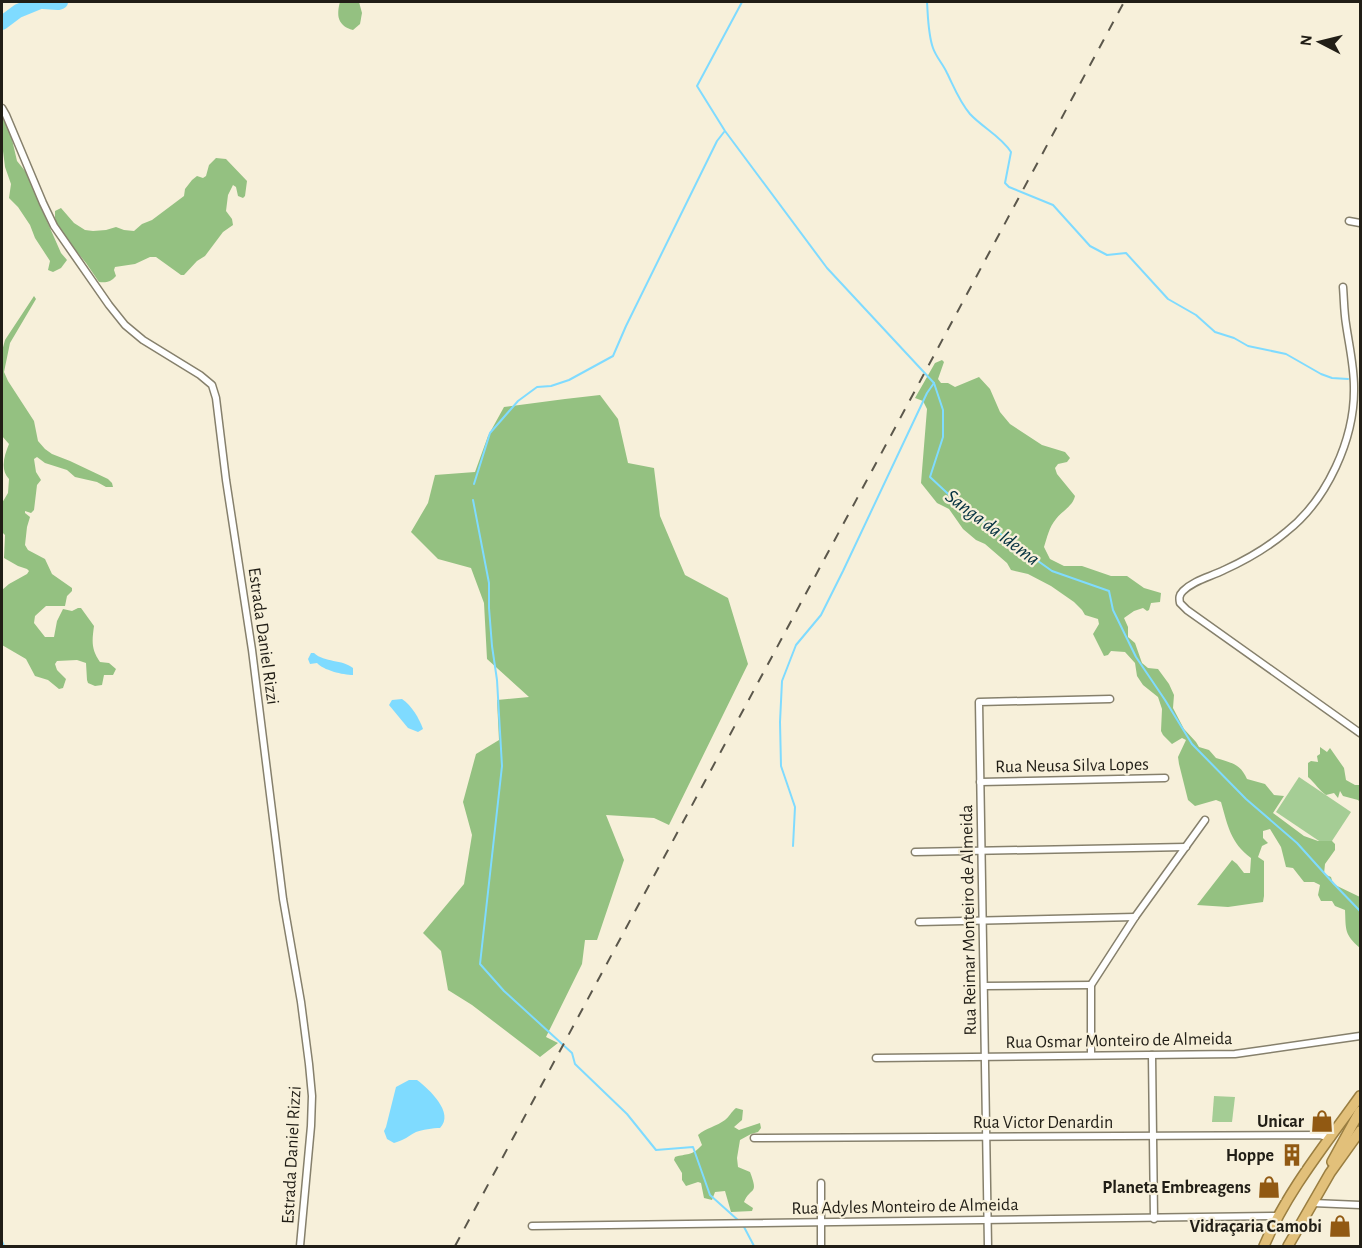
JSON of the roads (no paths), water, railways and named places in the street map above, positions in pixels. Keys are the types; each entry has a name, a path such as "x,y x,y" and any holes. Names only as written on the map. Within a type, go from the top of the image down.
{"highway":[{"path":"1264,1246 1278,1216 1304,1175 1360,1095"},
{"path":"1330,1173 1331,1165 1360,1111"},
{"path":"1287,1246 1330,1173 1360,1131"}],"street":[{"name":"Estrada Daniel Rizzi","path":"2,108 54,226 108,305 125,325 143,340 200,375 212,385 216,398 283,899 309,1064 312,1096 300,1246"},
{"path":"1349,221 1360,223"},
{"path":"1342,287 1345,319 1352,353 1354,390 1350,427 1331,475 1303,518 1267,547 1190,586 1181,592 1179,598 1180,603 1187,610 1360,733"},
{"name":"Rua Reimar Monteiro de Almeida","path":"988,1246 979,702 1110,699"},
{"name":"Rua Neusa Silva Lopes","path":"980,782 1165,778"},
{"path":"1091,1055 1091,985 1135,917 1205,820"},
{"path":"915,852 1186,847"},
{"path":"919,922 1135,917"},
{"path":"984,986 1091,985"},
{"name":"Rua Osmar Monteiro de Almeida","path":"876,1058 1235,1054 1360,1036"},
{"path":"1152,1055 1154,1219"},
{"name":"Rua Victor Denardin","path":"754,1138 1320,1135 1331,1138"},
{"path":"821,1183 821,1246"},
{"path":"1313,1203 1360,1206"},
{"name":"Rua Adyles Monteiro de Almeida","path":"532,1226 1278,1216"}],"water":[{"path":"311,653 349,665 353,668 353,675 334,672 317,663 310,664 308,659"},
{"path":"402,699 412,709 423,729 418,732 408,728 389,705 392,700"},
{"path":"409,1080 417,1080 434,1095 442,1109 444,1122 440,1128 416,1132 394,1143 387,1139 384,1131 396,1087"}],"waterway":[{"path":"2,23 18,11 40,2"},
{"path":"43,2 61,2"},
{"name":"Sanga da Idema","path":"742,2 697,86 725,131 827,268 934,383 943,410 943,437 930,477 960,505 1052,571 1109,591 1113,610 1136,657 1192,744 1246,799 1297,843 1360,911"},
{"path":"927,2 933,48 960,99 970,114 1002,141 1011,152 1005,183 1009,187 1053,205 1090,246 1107,255 1126,253 1168,299 1196,315 1215,332 1234,338 1248,346 1286,354 1332,378 1348,379"},
{"path":"474,484 490,433 518,401 537,387 551,386 569,380 613,356 717,141 724,132"},
{"path":"793,846 795,807 781,766 782,681 796,645 821,615 927,393 934,383"},
{"path":"473,500 489,583 502,766 480,964 504,991 572,1053 575,1064 627,1114 656,1150 693,1147 710,1195 739,1221"},
{"path":"743,1225 754,1246"},
{"path":"2,1241 4,1246"}],"railway":[{"path":"455,1246 1124,2"}],"place":[{"name":"Unicar","path":"1322,1121"},
{"name":"Hoppe","path":"1292,1155"},
{"name":"Planeta Embreagens","path":"1269,1187"},
{"name":"Vidraçaria Camobi","path":"1340,1226"}]}
